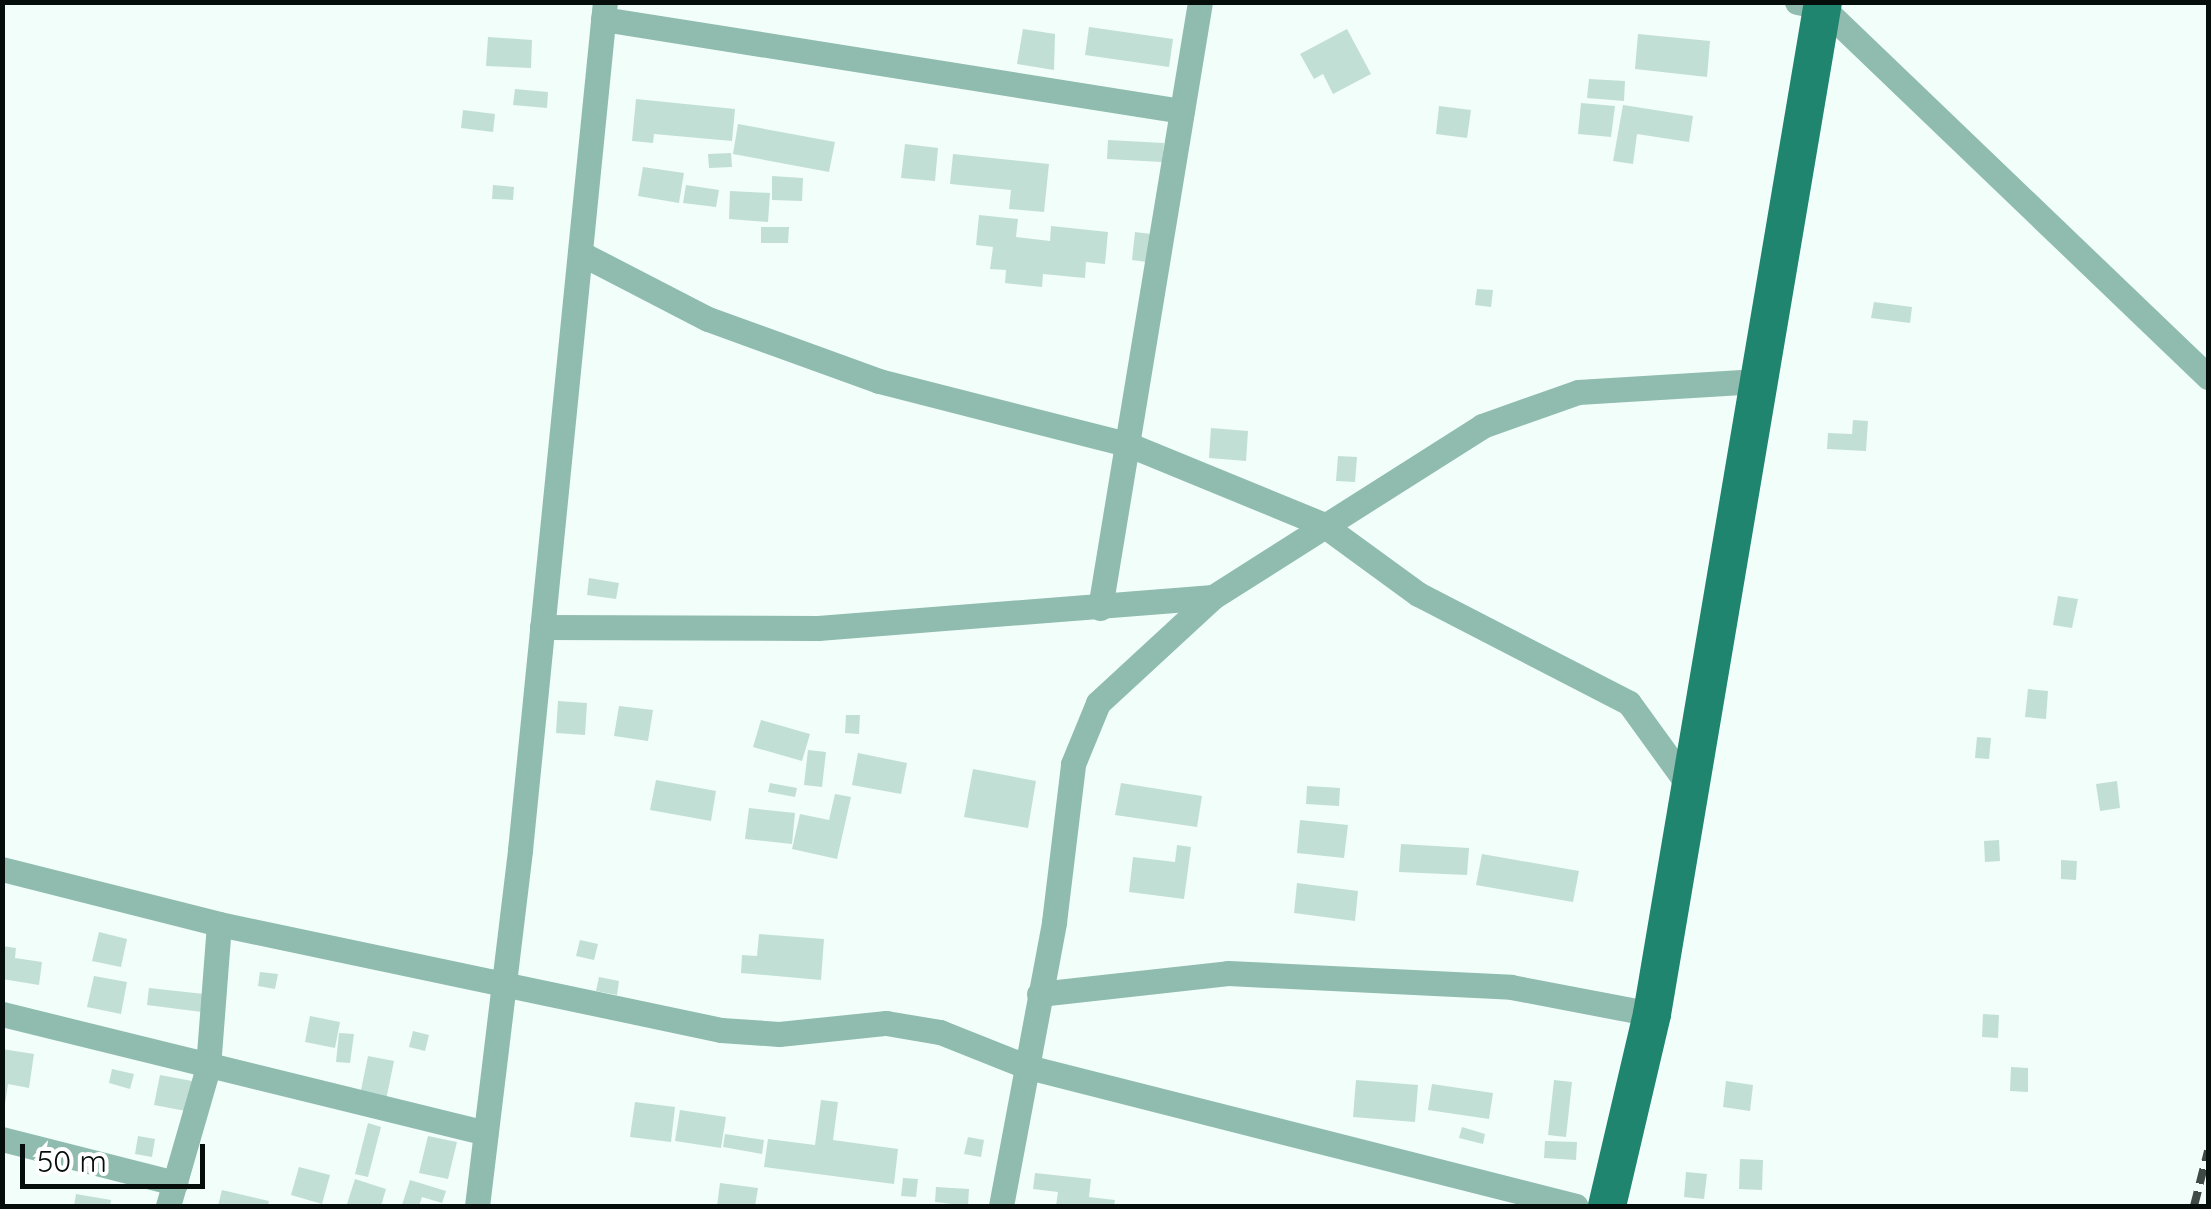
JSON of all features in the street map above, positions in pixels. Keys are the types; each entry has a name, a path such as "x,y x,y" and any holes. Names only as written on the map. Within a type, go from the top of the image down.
{"main road":[{"path":"1607,1206 1652,1014 1758,381 1814,4"}],"street":[{"path":"1100,608 1200,2"},
{"path":"1814,4 2208,377"},
{"path":"477,1206 482,1132 542,627 604,10 1182,111"},
{"path":"580,253 708,319 862,375 1127,444 1322,524 1418,594 1629,703 1689,786"},
{"path":"1000,1206 1028,1068 1073,764 1098,703 1213,597 1322,524 1482,426 1578,392 1758,381"},
{"path":"542,627 818,628 1213,597"},
{"path":"2,869 219,924 721,1030 779,1034 886,1023 940,1032 1028,1068 1576,1206"},
{"path":"2,1139 172,1195 208,1068 219,924"},
{"path":"1039,994 1228,973 1511,987 1652,1014"},
{"path":"2,1014 208,1068 482,1132"}],"building":[{"path":"1089,27 1173,39 1169,67 1085,55"},
{"path":"1023,29 1055,34 1054,70 1017,64"},
{"path":"1347,29 1371,74 1333,94 1323,74 1314,79 1300,54"},
{"path":"1638,34 1710,41 1707,77 1635,69"},
{"path":"488,37 532,40 531,68 486,66"},
{"path":"1589,79 1625,81 1624,101 1587,98"},
{"path":"515,89 548,92 547,108 513,105"},
{"path":"636,99 735,109 732,141 654,134 653,143 632,141"},
{"path":"1581,103 1615,106 1611,137 1578,134"},
{"path":"1623,105 1693,116 1689,142 1637,134 1633,164 1613,161"},
{"path":"1439,106 1471,110 1467,138 1436,134"},
{"path":"463,110 495,114 493,132 461,128"},
{"path":"738,124 835,142 829,172 733,154"},
{"path":"1108,140 1164,143 1162,162 1107,159"},
{"path":"905,144 938,148 935,181 901,178"},
{"path":"731,153 732,167 709,168 708,154"},
{"path":"953,154 1049,164 1044,212 1009,209 1011,190 950,184"},
{"path":"643,167 684,173 679,203 638,196"},
{"path":"772,176 803,178 802,201 772,200"},
{"path":"493,185 514,187 513,200 492,199"},
{"path":"686,185 719,190 716,207 683,203"},
{"path":"730,191 770,193 768,222 729,219"},
{"path":"979,215 1018,219 1016,237 1050,241 1051,226 1108,232 1105,264 1086,262 1085,278 1043,274 1042,287 1005,283 1006,270 990,269 993,247 976,245"},
{"path":"761,227 789,227 788,243 761,243"},
{"path":"1135,232 1151,234 1147,262 1132,260"},
{"path":"1477,289 1493,290 1491,307 1475,305"},
{"path":"1874,302 1912,307 1910,323 1871,318"},
{"path":"1853,420 1868,421 1866,451 1827,449 1828,433 1852,434"},
{"path":"1211,428 1248,431 1246,461 1209,458"},
{"path":"1338,456 1357,457 1355,482 1336,481"},
{"path":"589,578 619,583 616,599 587,595"},
{"path":"2058,596 2078,599 2072,628 2053,625"},
{"path":"2028,689 2048,691 2046,719 2025,717"},
{"path":"558,701 587,703 585,735 556,733"},
{"path":"619,706 653,710 648,741 614,736"},
{"path":"846,715 860,715 859,734 845,733"},
{"path":"761,720 810,734 802,761 753,747"},
{"path":"1977,737 1991,738 1989,759 1975,758"},
{"path":"808,750 826,752 822,787 804,785"},
{"path":"858,753 907,763 901,794 852,785"},
{"path":"973,769 1036,781 1028,828 964,817"},
{"path":"656,780 716,791 711,821 650,810"},
{"path":"2117,781 2120,808 2100,811 2096,784"},
{"path":"770,783 797,788 795,797 768,792"},
{"path":"1121,783 1202,796 1197,827 1115,815"},
{"path":"1307,786 1340,788 1339,806 1306,804"},
{"path":"835,794 851,797 837,859 792,849 800,814 829,820"},
{"path":"749,808 795,813 792,844 745,839"},
{"path":"1300,820 1348,825 1344,858 1297,853"},
{"path":"1999,840 2000,861 1985,862 1984,841"},
{"path":"1401,844 1469,848 1467,875 1399,872"},
{"path":"1177,845 1191,847 1184,899 1129,892 1133,857 1175,862"},
{"path":"1482,854 1579,871 1573,902 1476,885"},
{"path":"2061,860 2077,861 2076,880 2061,879"},
{"path":"1297,883 1358,891 1355,921 1294,913"},
{"path":"99,932 127,939 121,967 92,961"},
{"path":"759,934 824,939 821,980 741,973 742,955 757,956"},
{"path":"580,940 598,944 594,960 576,956"},
{"path":"2,946 16,948 15,958 42,962 39,985 2,979"},
{"path":"260,972 278,974 275,989 258,986"},
{"path":"94,976 127,982 121,1014 87,1007"},
{"path":"599,977 619,981 617,995 596,991"},
{"path":"149,988 204,994 202,1012 147,1005"},
{"path":"1983,1014 1999,1015 1998,1038 1982,1037"},
{"path":"310,1016 340,1022 335,1048 305,1042"},
{"path":"413,1031 429,1035 425,1051 409,1047"},
{"path":"339,1033 354,1034 350,1063 336,1062"},
{"path":"2,1049 34,1054 29,1088 8,1084 5,1104"},
{"path":"368,1056 394,1061 386,1100 360,1095"},
{"path":"2011,1067 2028,1068 2028,1092 2010,1091"},
{"path":"112,1069 134,1074 130,1089 109,1083"},
{"path":"160,1075 192,1081 186,1111 154,1105"},
{"path":"1356,1080 1418,1085 1415,1122 1353,1117"},
{"path":"1554,1080 1572,1082 1566,1137 1548,1135"},
{"path":"1726,1081 1753,1085 1750,1111 1723,1107"},
{"path":"1432,1084 1493,1093 1489,1119 1428,1110"},
{"path":"821,1100 838,1102 833,1140 898,1149 894,1184 764,1167 768,1139 815,1145"},
{"path":"635,1102 675,1107 671,1142 630,1137"},
{"path":"680,1110 726,1117 721,1148 675,1141"},
{"path":"368,1123 381,1127 368,1177 355,1174"},
{"path":"1462,1127 1485,1134 1483,1144 1459,1138"},
{"path":"725,1134 764,1140 762,1154 723,1147"},
{"path":"138,1136 155,1139 152,1157 135,1154"},
{"path":"428,1136 457,1142 448,1179 419,1173"},
{"path":"968,1137 984,1140 981,1157 964,1154"},
{"path":"1545,1141 1577,1142 1576,1160 1544,1158"},
{"path":"1740,1159 1763,1160 1762,1190 1739,1189"},
{"path":"299,1167 330,1175 322,1204 291,1195"},
{"path":"1686,1172 1707,1174 1704,1199 1684,1197"},
{"path":"1035,1173 1091,1179 1089,1197 1115,1200 1114,1206 1056,1206 1058,1192 1033,1189"},
{"path":"903,1178 918,1179 916,1197 901,1196"},
{"path":"355,1179 386,1189 381,1206 347,1204"},
{"path":"410,1180 446,1191 442,1203 422,1197 419,1206 402,1205"},
{"path":"720,1183 758,1188 755,1206 717,1206"},
{"path":"936,1187 969,1189 968,1206 935,1202"},
{"path":"222,1190 269,1201 268,1206 218,1206"},
{"path":"76,1194 111,1200 110,1206 74,1206"}],"railway":[{"path":"2194,1206 2208,1151"}]}
